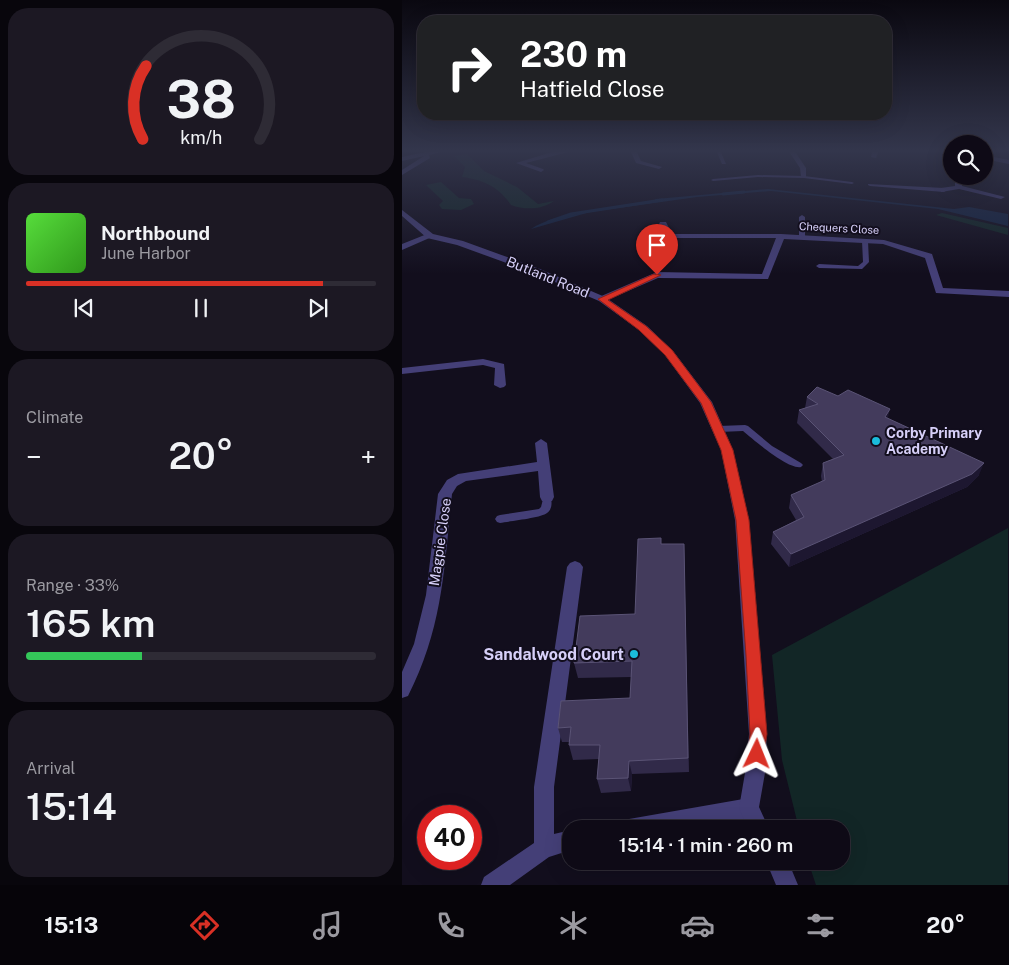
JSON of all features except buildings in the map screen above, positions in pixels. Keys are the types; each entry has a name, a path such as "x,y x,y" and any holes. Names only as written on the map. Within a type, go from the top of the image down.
{"street":[{"path":"978,191 1005,197"},
{"name":"Butland Road","path":"402,212 430,236 447,238 602,299 642,328 669,352 692,380 719,429 734,472 741,511 758,734 755,774 749,808"},
{"path":"653,247 669,236 663,224"},
{"path":"402,247 430,236"},
{"name":"Chequers Close","path":"669,236 781,236 884,242 929,256 939,291 1008,294"},
{"path":"602,299 657,275 765,277 781,236"},
{"path":"402,371 483,362 500,366 500,385"},
{"path":"541,443 547,496"},
{"name":"Magpie Close","path":"402,690 419,657 427,633 445,494 452,483 463,477 544,466"},
{"path":"544,848 544,787 575,567"},
{"path":"680,820 749,808 755,820"},
{"path":"492,885 544,848 562,843"},
{"path":"781,870 787,885"}],"lane":[{"path":"802,217 802,237"},
{"path":"819,266 860,268 866,262 865,241"},
{"path":"719,429 745,428 769,448 798,465"},
{"path":"500,519 542,512 546,509 547,496"}],"green space":[{"path":"433,191 451,191 459,198 471,199 474,204 461,210 442,209 439,205 443,201"},
{"path":"498,191 522,191 538,204 554,201 544,206 522,208 511,205"},
{"path":"942,213 1008,228 1008,235 936,215"},
{"path":"1008,528 1008,885 816,885 811,870 850,870 850,820 797,820 782,760 772,655"}],"water":[{"path":"742,191 767,191 697,197 590,212 531,229 542,223 572,214 651,202 656,199"},
{"path":"774,191 789,191 954,209 969,207 1008,214 1008,226 938,209"}],"waterway":[{"path":"723,194 744,192"},
{"path":"548,222 571,214 662,200"}],"place":[{"name":"Corby Primary Academy","path":"876,441"},
{"name":"Sandalwood Court","path":"634,654"}],"route":[{"path":"657,275 602,299 642,328 669,352 692,380 706,402 727,450 734,472 742,520 753,655 758,734 757,754"}]}
